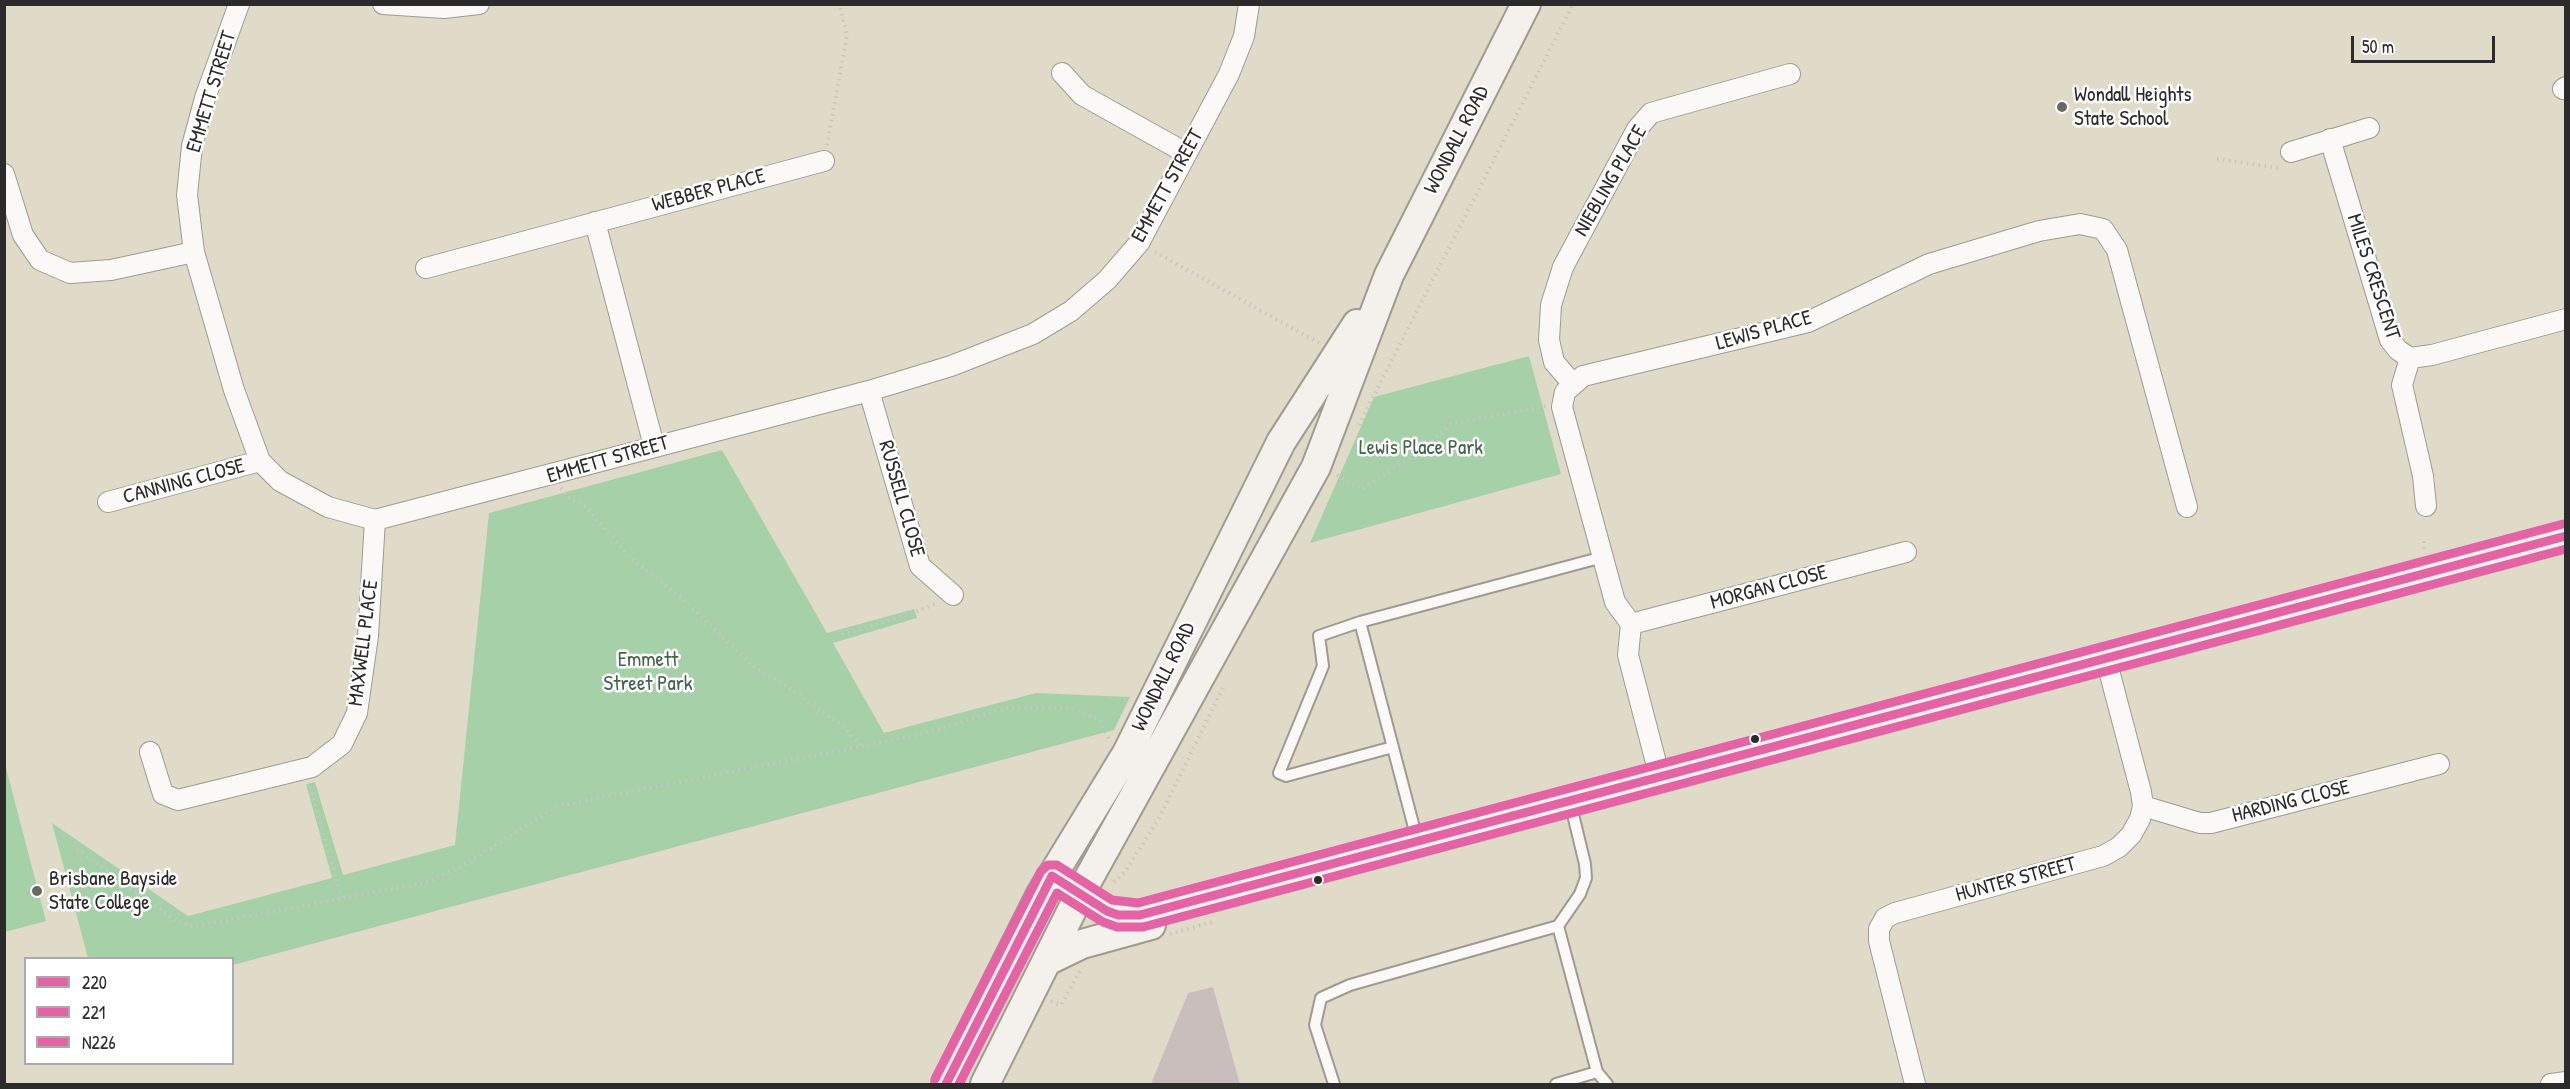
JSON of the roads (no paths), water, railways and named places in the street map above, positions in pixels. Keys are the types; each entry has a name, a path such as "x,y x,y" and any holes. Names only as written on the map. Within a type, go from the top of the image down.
{"main road":[{"name":"WONDALL ROAD","path":"946,1084 1052,876 1127,753 1281,442 1389,275 1519,9"},
{"name":"WONDALL ROAD","path":"986,1084 1080,894 1327,466 1389,275"},
{"path":"1281,442 1306,445 1327,466"},
{"path":"1052,876 1118,915 1140,915 2565,536"},
{"path":"1047,961 1082,944 1185,916 1194,901"}],"street":[{"name":"EMMETT STREET","path":"239,4 205,98 192,146 187,195 194,252 234,390 260,461 280,481 319,502 375,520 471,497 654,446 869,391 951,366 1033,334 1071,310 1107,280 1139,243 1228,74 1244,36 1249,4"},
{"path":"383,4 444,8 479,4"},
{"path":"1062,72 1082,95 1186,153"},
{"name":"NIEBLING PLACE","path":"1572,383 1554,362 1549,340 1551,305 1563,267 1637,129 1651,113 1790,74"},
{"path":"2286,160 2330,139 2369,128"},
{"name":"MILES CRESCENT","path":"2330,139 2390,340 2398,350 2409,358 2432,355 2565,319"},
{"name":"WEBBER PLACE","path":"426,268 824,161"},
{"path":"4,174 23,235 28,244 40,260 70,273 111,270 194,252"},
{"path":"595,222 654,446"},
{"name":"LEWIS PLACE","path":"1572,383 1590,374 1808,322 1929,264 2039,231 2080,224 2103,229 2117,250 2187,507"},
{"path":"2409,358 2402,385 2422,476 2426,506"},
{"path":"1572,383 1565,392 1562,407 1615,603 1631,624 1628,655 1660,778"},
{"name":"RUSSELL CLOSE","path":"869,391 920,566 952,595"},
{"name":"CANNING CLOSE","path":"108,502 260,461"},
{"name":"MAXWELL PLACE","path":"150,752 163,794 178,800 312,767 342,744 357,713 368,636 375,520"},
{"name":"MORGAN CLOSE","path":"1631,624 1906,552"},
{"path":"2106,659 2143,806"},
{"name":"HARDING CLOSE","path":"2143,806 2200,823 2211,823 2439,764"},
{"name":"HUNTER STREET","path":"1915,1084 1879,941 1879,929 1885,918 1894,913 2103,856 2119,847 2131,836 2140,819 2143,806"},
{"path":"2551,1084 2565,1082"}],"lane":[{"path":"1393,747 1286,776 1279,773 1323,666 1319,636 1327,631 1603,557"},
{"path":"1360,622 1418,842"},
{"path":"1334,1084 1315,1024 1322,998 1350,985 1558,926 1580,894 1586,878 1585,864 1570,802"},
{"path":"1558,926 1597,1072 1607,1084"},
{"path":"1556,1084 1597,1072"}],"place":[{"name":"Wondall Heights State School","path":"2062,107"},
{"name":"Brisbane Bayside State College","path":"37,891"}],"park label":[{"name":"Lewis Place Park","path":"1421,448"},
{"name":"Emmett Street Park","path":"648,672"}]}
